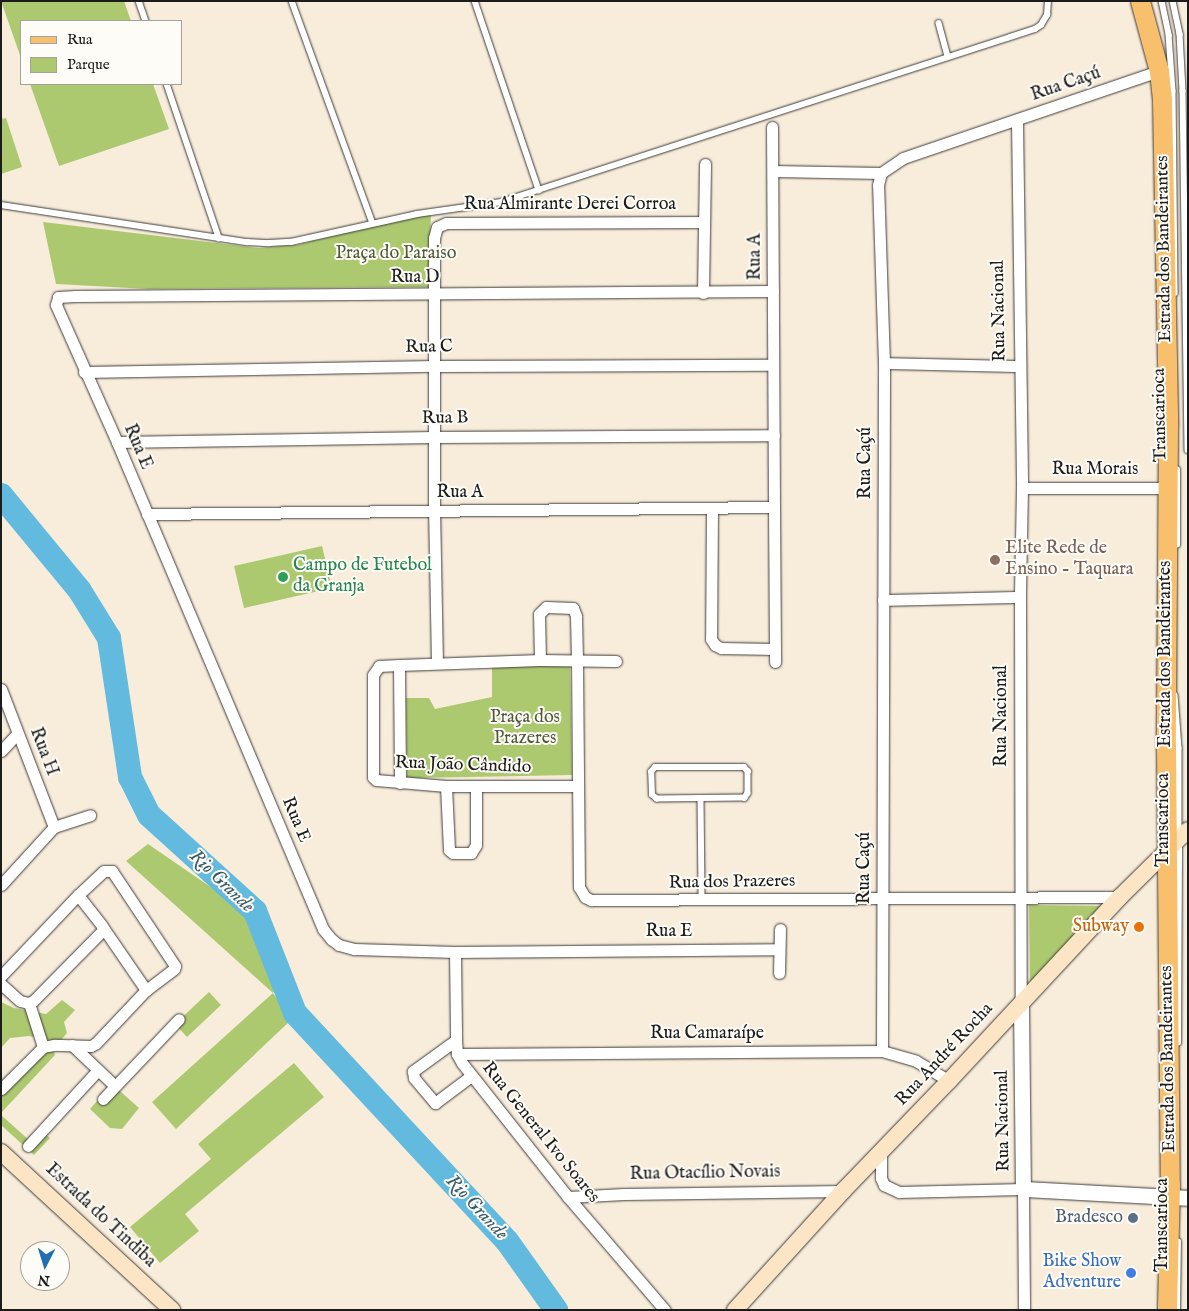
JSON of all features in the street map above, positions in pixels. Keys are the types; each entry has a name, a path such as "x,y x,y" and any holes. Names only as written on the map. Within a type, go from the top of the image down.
{"main road":[{"name":"Estrada dos Bandeirantes","path":"1140,1 1160,71 1164,198 1167,488 1178,840 1178,1198 1167,1310"},
{"name":"Rua André Rocha","path":"735,1310 1120,897 1178,840"},
{"name":"Estrada do Tindiba","path":"1,1152 172,1310"}],"street":[{"name":"Rua Caçú","path":"882,1051 884,363 878,185 881,173 903,158 1017,121 1160,71"},
{"name":"Rua Nacional","path":"1017,121 1022,488 1020,597 1024,1310"},
{"name":"Rua A","path":"772,127 775,662"},
{"path":"703,293 703,222 706,164"},
{"path":"773,171 881,173"},
{"name":"Rua Almirante Derei Corroa","path":"435,295 434,238 437,227 446,223 703,222"},
{"name":"Rua D","path":"58,298 773,291"},
{"path":"435,295 434,511 437,663"},
{"name":"Rua E","path":"58,298 56,308 117,442 323,929 330,939 339,945 354,949 455,952 779,949"},
{"path":"884,363 1019,366"},
{"name":"Rua C","path":"84,372 435,366 773,365"},
{"name":"Rua B","path":"117,442 434,437 774,435"},
{"name":"Rua Morais","path":"1022,488 1167,488"},
{"name":"Rua A","path":"147,514 774,507"},
{"path":"712,509 711,639 715,645 721,648 775,649"},
{"path":"883,600 1020,597"},
{"name":"Rua dos Prazeres","path":"540,660 539,614 546,607 569,607 576,612 576,786 579,887 585,897 598,901 702,901 1120,897"},
{"path":"400,783 400,665 540,660 616,661"},
{"name":"Rua João Cândido","path":"400,665 380,666 373,675 373,777 380,782 446,786 576,786"},
{"name":"Rua H","path":"1,689 54,827"},
{"path":"1,751 17,734"},
{"path":"446,786 449,850 453,853 471,853 476,845 476,786"},
{"path":"1,885 54,827 90,815"},
{"path":"1,976 78,895 104,871 112,871 175,966 174,969 146,990 96,1043 90,1046 44,1047 1,1089"},
{"path":"78,895 146,990"},
{"path":"29,1003 104,929"},
{"path":"780,929 780,973"},
{"name":"Rua General Ivo Soares","path":"455,952 457,1054 471,1076 568,1197 665,1310"},
{"path":"1,984 20,1002 29,1003"},
{"path":"29,1003 44,1047"},
{"path":"103,1099 179,1019"},
{"path":"456,1040 416,1069 414,1071 414,1078 435,1103 471,1076"},
{"path":"72,1045 115,1086"},
{"name":"Rua Camaraípe","path":"457,1054 882,1051 916,1062 949,1081"},
{"path":"28,1146 98,1070"},
{"path":"881,1152 881,1178 884,1185 899,1192 1023,1189 1178,1198"},
{"name":"Rua Otacílio Novais","path":"568,1197 624,1194 843,1192"}],"lane":[{"path":"139,1 146,20"},
{"path":"292,1 373,223"},
{"path":"475,1 539,190"},
{"path":"1,205 248,242 291,242 373,223 501,202 1035,29 1041,25 1047,14 1048,1"},
{"path":"1162,1 1169,35 1173,91 1175,300"},
{"name":"Transcarioca","path":"1173,1 1180,34 1183,91 1188,450"},
{"path":"939,23 948,56"},
{"path":"167,85 219,238"},
{"name":"Transcarioca","path":"1176,548 1177,459"},
{"name":"Transcarioca","path":"1174,685 1179,748 1178,1048"},
{"path":"744,768 748,771 748,793 745,798 701,798 653,797 653,769 744,768"},
{"path":"701,798 702,901"},
{"name":"Transcarioca","path":"1177,1310 1178,1232"}],"green space":[{"path":"1,1 124,1 131,20 20,20 20,55"},
{"path":"30,85 153,85 169,129 59,166"},
{"path":"6,118 22,167 1,174 1,119"},
{"name":"Praça do Paraiso","path":"431,215 428,287 149,289 56,284 43,222 258,248 297,245 403,218"},
{"name":"Campo de Futebol da Granja","path":"322,546 332,588 244,608 234,566"},
{"name":"Praça dos Prazeres","path":"570,662 572,775 407,778 406,698 429,698 435,709 492,697 492,663"},
{"path":"148,844 250,914 277,984 273,993 126,861"},
{"path":"1029,905 1108,906 1030,984"},
{"path":"209,992 221,1005 187,1037 175,1024"},
{"path":"273,993 291,1020 176,1129 152,1102"},
{"path":"62,1000 75,1010 64,1022 67,1033 53,1050 55,1055 1,1113 1,1091 50,1040 29,1036 10,1038 1,1048 1,1002 14,1008 46,1014"},
{"path":"294,1063 324,1097 185,1214 199,1231 160,1263 130,1227 211,1159 198,1144"},
{"path":"112,1084 139,1108 122,1129 110,1128 90,1109"},
{"path":"1,1115 29,1140 39,1129 50,1138 34,1155 1,1125"}],"waterway":[{"name":"Rio Grande","path":"1,495 80,591 109,638 130,777 149,815 255,911 295,1013 507,1241 556,1310"}],"place":[{"name":"Elite Rede de Ensino - Taquara","path":"995,560"},
{"name":"Campo de Futebol da Granja","path":"283,577"},
{"name":"Subway","path":"1139,927"},
{"name":"Bradesco","path":"1133,1218"},
{"name":"Bike Show Adventure","path":"1131,1273"}]}
